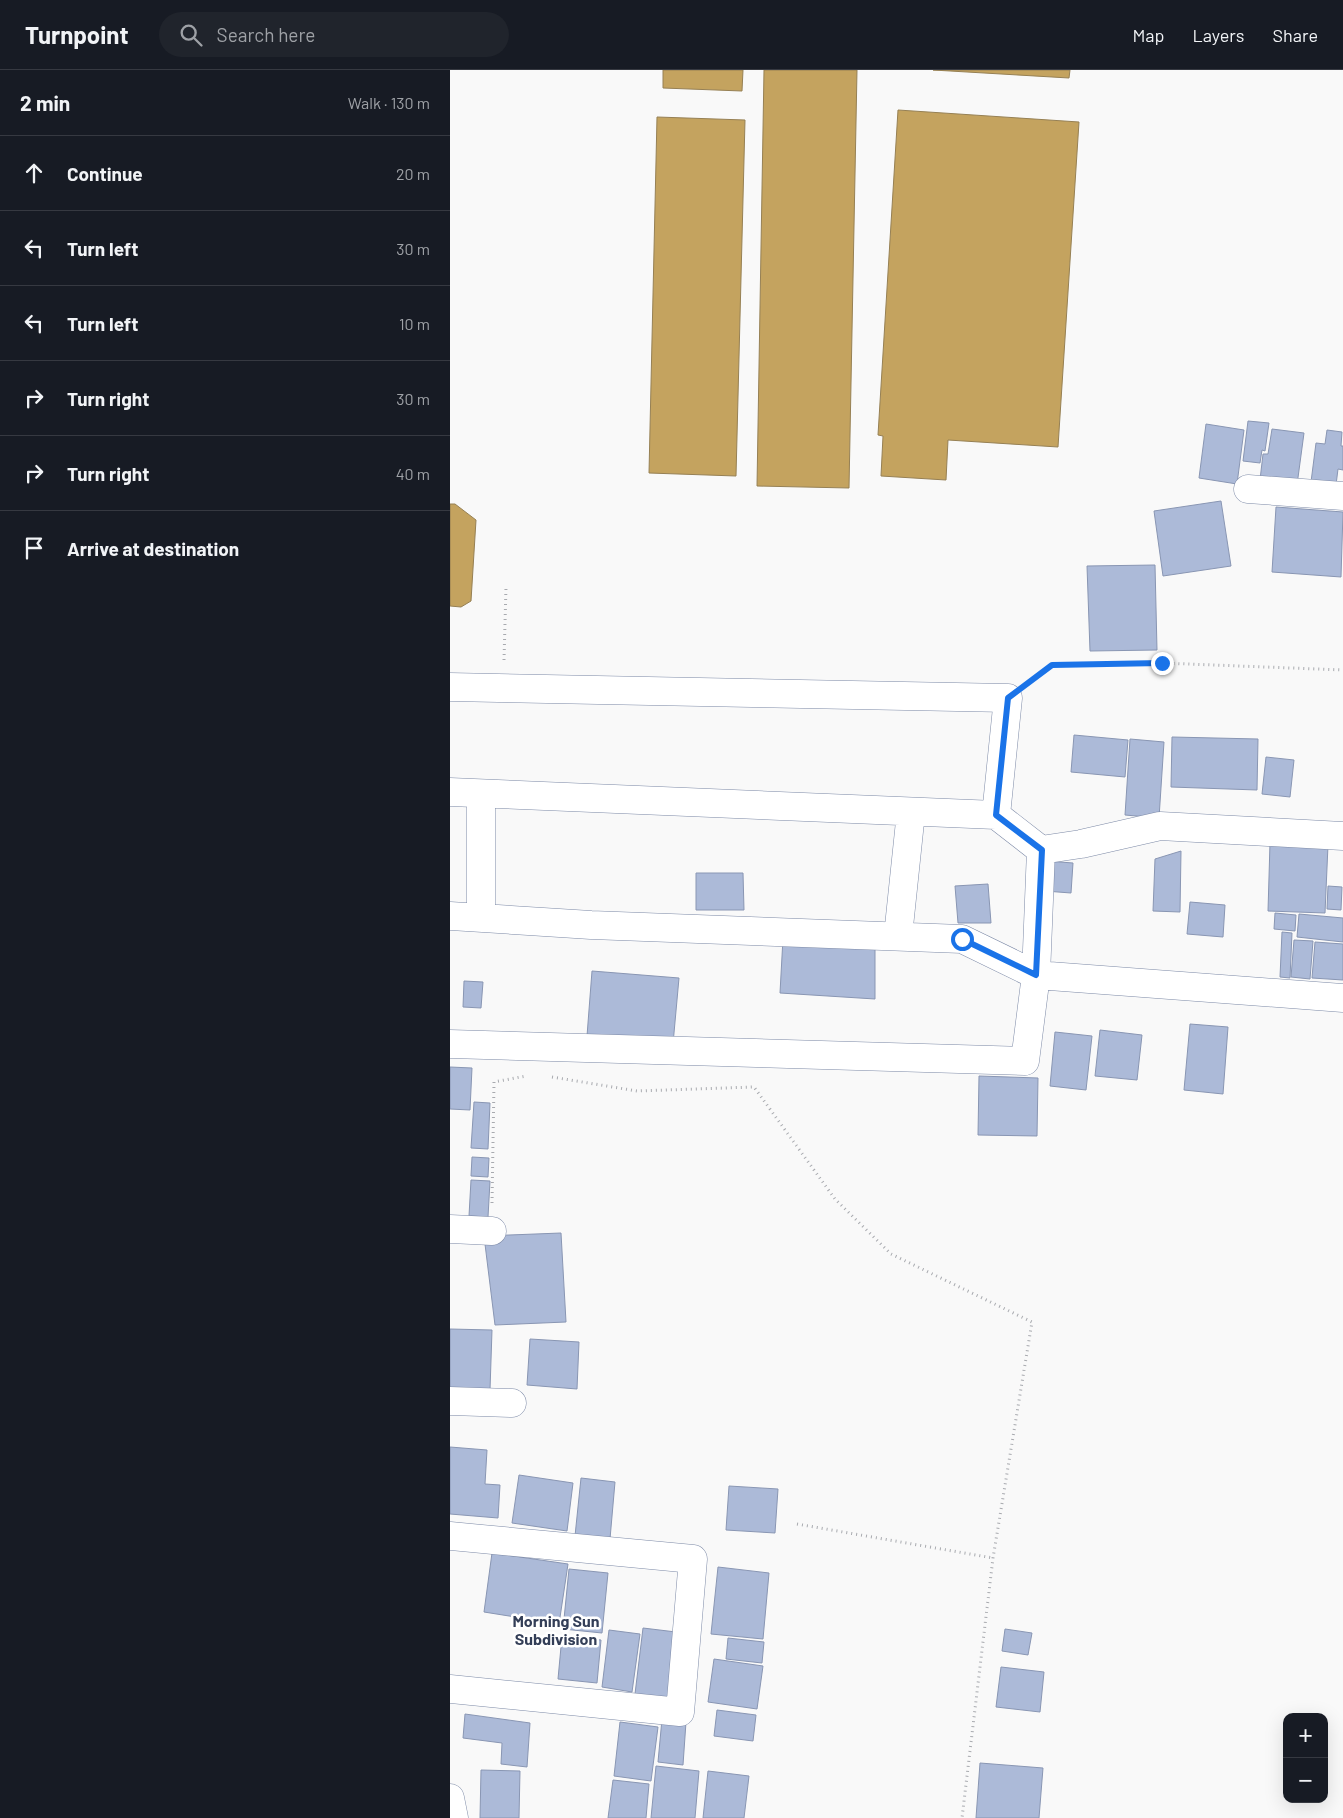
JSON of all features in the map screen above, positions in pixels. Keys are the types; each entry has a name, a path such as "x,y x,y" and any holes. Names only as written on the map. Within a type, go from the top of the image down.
{"street":[{"path":"1248,489 1343,496"},
{"path":"450,687 1008,698 996,815"},
{"path":"450,792 996,815 1042,850 1081,844 1160,826 1343,836"},
{"path":"481,794 481,918"},
{"path":"898,936 911,812"},
{"path":"450,1044 1025,1061 1036,975 1042,850"},
{"path":"450,916 591,925 962,939 1036,975 1343,998"},
{"path":"450,1229 492,1231"},
{"path":"450,1401 512,1403"},
{"path":"450,1536 693,1559 680,1712 450,1690"},
{"path":"450,1798 454,1818"}],"path":[{"path":"503,688 506,587"},
{"path":"1008,698 1052,665 1162,663 1343,670"},
{"path":"492,1231 494,1082 528,1076"},
{"path":"546,1076 637,1091 754,1087 835,1199 891,1254 1032,1322 993,1558 962,1818"},
{"path":"797,1524 993,1558"}],"shaded area":[{"path":"663,70 743,70 742,91 663,88"},
{"path":"764,70 857,70 849,488 757,486"},
{"path":"933,70 1070,70 1069,78"},
{"path":"898,110 1079,122 1058,447 948,440 946,480 881,476 883,436 878,435"},
{"path":"657,117 745,120 736,476 649,473"},
{"path":"450,504 455,504 476,520 471,601 461,607 450,606"}],"building":[{"path":"1248,421 1269,423 1265,451 1262,450 1260,463 1243,461"},
{"path":"1206,424 1244,430 1237,484 1199,478"},
{"path":"1272,429 1304,433 1297,485 1260,480 1263,454 1268,454"},
{"path":"1327,430 1342,432 1343,470 1338,469 1336,485 1311,482 1316,443 1325,444"},
{"path":"1221,501 1231,566 1163,576 1154,511"},
{"path":"1276,507 1343,512 1341,577 1272,572"},
{"path":"1155,565 1157,650 1090,651 1087,566"},
{"path":"1074,735 1128,740 1125,777 1071,772"},
{"path":"1172,737 1258,739 1257,790 1171,787"},
{"path":"1130,739 1164,742 1159,818 1125,815"},
{"path":"1266,757 1294,760 1290,797 1262,794"},
{"path":"1270,843 1328,845 1325,913 1268,911"},
{"path":"1181,851 1180,912 1153,911 1155,859"},
{"path":"1047,861 1073,863 1071,893 1045,891"},
{"path":"696,873 743,873 744,910 696,910"},
{"path":"988,884 991,923 958,923 955,886"},
{"path":"1328,886 1342,887 1341,910 1327,909"},
{"path":"1190,902 1225,905 1223,937 1187,934"},
{"path":"1275,913 1296,915 1295,931 1274,929"},
{"path":"1299,914 1343,918 1343,942 1297,937"},
{"path":"1282,932 1292,933 1290,978 1280,977"},
{"path":"783,938 875,941 875,999 780,993"},
{"path":"1294,940 1313,941 1310,979 1291,977"},
{"path":"1315,942 1343,944 1343,980 1312,978"},
{"path":"592,971 679,978 673,1044 587,1036"},
{"path":"464,981 483,982 481,1008 463,1007"},
{"path":"1190,1024 1228,1027 1223,1094 1184,1090"},
{"path":"1100,1030 1142,1035 1137,1080 1095,1076"},
{"path":"1055,1032 1092,1036 1086,1090 1050,1086"},
{"path":"450,1067 472,1068 470,1110 450,1109"},
{"path":"979,1076 1038,1078 1037,1136 978,1135"},
{"path":"474,1102 490,1103 488,1149 471,1148"},
{"path":"472,1157 489,1158 488,1177 471,1176"},
{"path":"471,1180 490,1181 488,1217 469,1216"},
{"path":"561,1233 566,1322 495,1325 484,1236"},
{"path":"450,1329 492,1330 490,1390 450,1389"},
{"path":"530,1339 579,1342 577,1389 527,1385"},
{"path":"450,1447 487,1450 485,1484 500,1485 498,1518 450,1514"},
{"path":"519,1475 573,1483 567,1531 512,1523"},
{"path":"581,1478 615,1482 610,1539 575,1536"},
{"path":"729,1486 778,1489 775,1533 726,1530"},
{"path":"492,1553 568,1564 559,1624 484,1612"},
{"path":"718,1567 769,1573 763,1639 711,1634"},
{"path":"569,1569 608,1573 602,1633 563,1629"},
{"path":"643,1628 676,1632 668,1698 635,1694"},
{"path":"1005,1629 1032,1633 1028,1655 1002,1651"},
{"path":"609,1630 640,1634 632,1692 602,1687"},
{"path":"562,1636 601,1640 597,1683 558,1679"},
{"path":"728,1638 764,1642 762,1663 726,1659"},
{"path":"714,1659 763,1666 757,1709 708,1702"},
{"path":"1001,1667 1044,1672 1040,1712 996,1707"},
{"path":"717,1710 756,1715 753,1741 714,1736"},
{"path":"465,1714 530,1723 527,1767 501,1764 502,1743 463,1738"},
{"path":"662,1719 686,1722 683,1765 658,1762"},
{"path":"620,1722 658,1727 651,1781 614,1776"},
{"path":"980,1763 1043,1768 1039,1818 976,1818"},
{"path":"656,1766 699,1771 695,1818 651,1818"},
{"path":"481,1770 520,1771 519,1818 480,1818"},
{"path":"708,1771 749,1776 744,1818 703,1818"},
{"path":"613,1780 649,1784 646,1818 608,1818"}],"district":[{"name":"Morning Sun Subdivision","path":"556,1630"}],"route":[{"path":"962,939 1036,975 1042,850 996,815 1008,698 1052,665 1162,663"}]}
